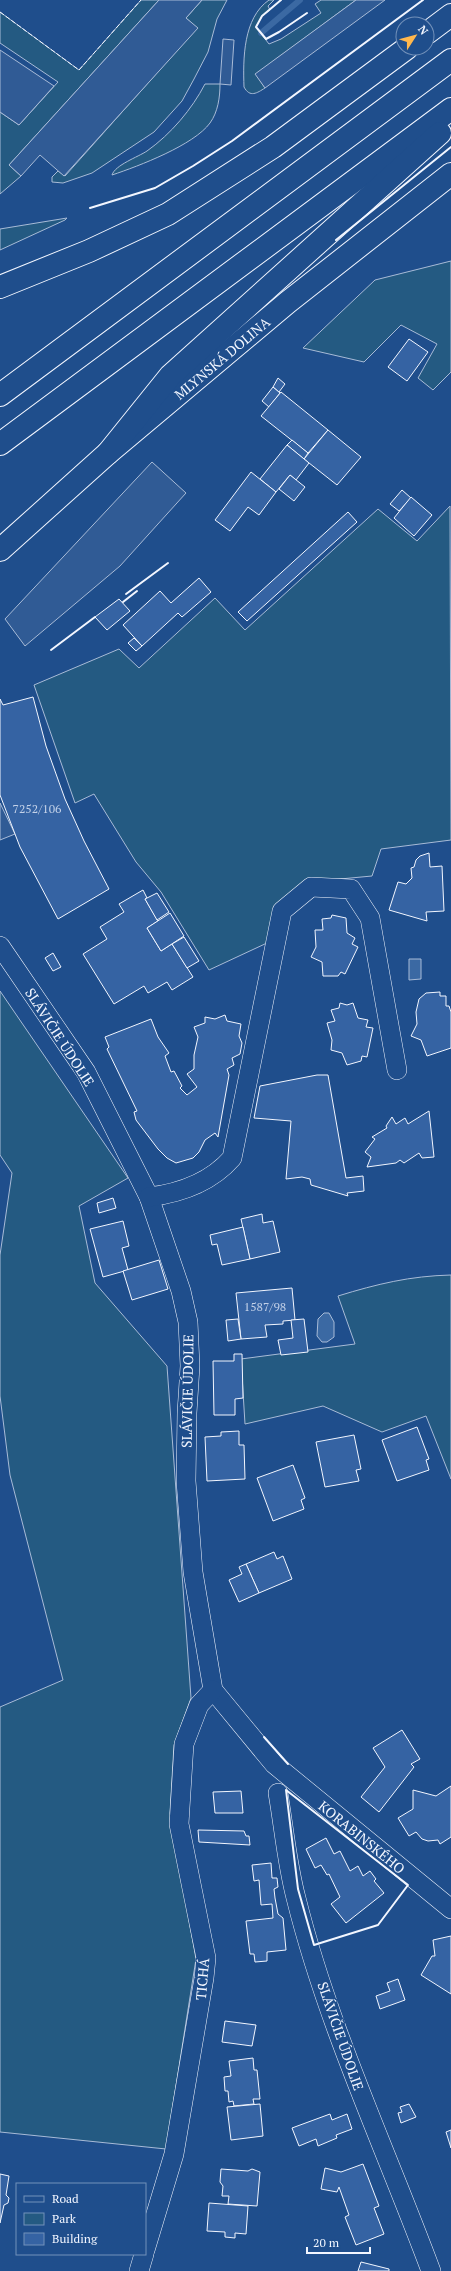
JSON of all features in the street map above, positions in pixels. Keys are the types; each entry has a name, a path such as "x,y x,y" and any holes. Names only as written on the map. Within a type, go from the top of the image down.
{"main road":[{"path":"435,27 451,15"},
{"path":"0,287 89,251 168,214 273,147 396,56"},
{"path":"0,395 451,60"},
{"path":"0,444 451,109"},
{"path":"108,453 170,376 451,123"},
{"name":"MLYNSKÁ DOLINA","path":"0,550 108,453 288,302 451,174"}],"street":[{"path":"150,1197 191,1188 222,1170 232,1158 282,911 311,888 351,889 370,918 397,1070"},
{"name":"SLÁVIČIE ÚDOLIE","path":"0,946 86,1072 150,1197 182,1291 188,1322 190,1366 187,1413 186,1488 192,1572 213,1690 274,1764"},
{"name":"TICHÁ","path":"146,2247 174,2154 204,1978 206,1958 179,1824 184,1744 199,1705 213,1690"},
{"name":"KORABINSKÉHO","path":"274,1764 451,1909"},
{"name":"SLÁVIČIE ÚDOLIE","path":"278,1793 295,1897 340,2043 405,2201 431,2271"},
{"path":"139,2271 144,2255"}],"green space":[{"path":"141,0 159,0 9,165 21,176 0,194 0,112 19,125 58,82 0,43 0,12 79,70"},
{"path":"202,0 227,0 217,19 208,52 182,101 154,132 92,173 63,183 52,182 52,177 58,171 65,176 197,28 186,18"},
{"path":"269,0 274,0 268,6 270,10 262,16 256,27 269,44 281,39 321,13 315,4 321,0 356,0 256,74 265,88 254,94 246,90 244,87 246,40 254,17 260,8"},
{"path":"205,84 220,84 220,89 215,114 210,123 202,131 192,139 165,154 112,175 117,168 147,151 164,137 194,103"},
{"path":"67,218 65,220 0,250 0,229"},
{"path":"451,261 451,372 433,390 418,378 437,344 401,325 364,362 303,348 375,280"},
{"path":"450,506 451,840 381,849 372,876 308,882 267,943 209,970 161,892 136,862 94,794 75,803 34,685 119,649 139,668 215,598 245,630 378,509 417,541"},
{"path":"0,991 128,1178 79,1206 95,1283 167,1366 191,1698 174,1745 170,1813 196,1959 166,2149 0,2132 0,1707 63,1680 10,1475 0,1396 0,1255 12,1173 0,1155"},
{"path":"451,1275 451,1479 426,1416 382,1432 323,1406 245,1424 241,1359 355,1344 338,1296 394,1281"}],"shaded area":[{"path":"159,0 202,0 186,18 198,28 64,176 40,155 21,176 9,165"},
{"path":"356,0 385,0 265,88 255,74"},
{"path":"223,39 234,40 231,85 220,84"},
{"path":"0,50 54,86 19,125 0,112"},
{"path":"152,462 186,493 120,566 25,646 5,619"},
{"path":"0,803 15,834 0,840"},
{"path":"409,959 421,959 421,979 409,980"},
{"path":"324,1313 329,1313 334,1322 334,1337 327,1342 322,1342 317,1336 318,1319"}],"building":[{"path":"409,339 428,352 407,381 388,367"},
{"path":"278,378 285,384 279,392 273,387"},
{"path":"273,387 280,393 269,407 262,401"},
{"path":"281,392 328,430 308,453 261,416"},
{"path":"328,430 361,457 337,485 304,459"},
{"path":"292,440 308,453 304,459 287,445"},
{"path":"287,445 309,463 296,480 290,475 276,492 260,479"},
{"path":"251,472 276,492 259,515 248,507 230,531 215,520"},
{"path":"290,475 305,487 294,501 279,489"},
{"path":"402,490 411,498 399,511 390,504"},
{"path":"411,497 432,515 414,536 394,518"},
{"path":"348,512 357,522 247,621 238,612"},
{"path":"199,578 211,592 182,617 178,613 142,646 123,625 160,591 171,603"},
{"path":"119,599 130,611 107,630 95,617"},
{"path":"134,638 142,646 136,651 128,643"},
{"path":"33,697 46,746 65,799 84,841 109,889 58,919 20,847 0,795 0,699 3,705"},
{"path":"429,853 430,867 442,866 444,911 426,912 427,921 389,910 398,882 406,884 412,878 411,868 414,867 416,860 420,856"},
{"path":"143,890 147,898 145,899 158,921 147,928 161,951 172,944 193,977 172,990 167,982 148,993 144,986 114,1004 83,954 107,939 100,927 124,912 119,904"},
{"path":"157,893 169,912 157,920 145,899"},
{"path":"170,913 184,936 161,951 147,928"},
{"path":"332,915 346,918 347,933 355,938 352,944 358,947 345,974 341,972 338,976 323,976 322,962 311,957 316,947 315,930 323,930 322,919 331,918"},
{"path":"184,937 199,961 187,968 172,944"},
{"path":"53,953 61,967 53,971 45,958"},
{"path":"440,992 440,996 446,996 446,1006 449,1006 451,1012 451,1048 427,1056 421,1040 411,1036 417,1024 416,1012 419,999 426,993"},
{"path":"340,1003 347,1005 353,1003 358,1018 368,1020 366,1027 373,1028 367,1057 362,1056 361,1061 347,1065 342,1053 331,1050 332,1040 327,1023 335,1021 331,1010 339,1008"},
{"path":"225,1015 227,1021 241,1024 239,1036 242,1043 240,1054 232,1058 234,1065 227,1069 229,1075 218,1137 215,1133 205,1140 199,1152 193,1158 176,1163 167,1158 158,1149 136,1120 134,1112 137,1111 107,1049 109,1047 105,1037 151,1019 158,1037 169,1053 165,1056 171,1072 174,1071 182,1086 180,1088 187,1095 197,1087 187,1074 194,1069 194,1055 198,1037 194,1027 205,1023 205,1017 215,1019"},
{"path":"317,1075 328,1075 346,1178 363,1176 364,1191 347,1193 348,1196 311,1185 310,1179 302,1177 286,1179 291,1121 254,1118 260,1086"},
{"path":"429,1111 434,1157 422,1158 419,1153 404,1163 400,1160 396,1163 367,1167 371,1157 365,1152 375,1139 372,1137 387,1128 386,1126 392,1117 396,1124 405,1118 408,1124"},
{"path":"113,1198 116,1208 99,1213 97,1203"},
{"path":"262,1214 263,1223 273,1221 280,1252 250,1259 241,1219"},
{"path":"123,1221 129,1246 122,1248 128,1270 103,1277 90,1229"},
{"path":"243,1227 250,1259 222,1265 217,1244 212,1245 210,1235"},
{"path":"159,1260 168,1289 132,1300 123,1271"},
{"path":"292,1288 295,1320 283,1321 283,1324 265,1325 267,1337 241,1339 236,1293"},
{"path":"238,1319 241,1339 228,1341 226,1320"},
{"path":"304,1319 308,1352 281,1355 278,1340 293,1338 291,1320"},
{"path":"234,1354 242,1354 243,1398 235,1399 235,1415 214,1415 213,1361 234,1361"},
{"path":"417,1427 429,1459 426,1460 429,1470 397,1481 382,1440"},
{"path":"239,1431 239,1445 244,1445 245,1479 207,1481 205,1437 221,1436 221,1432"},
{"path":"354,1435 361,1469 356,1470 359,1481 325,1487 316,1442"},
{"path":"293,1465 305,1498 301,1500 304,1509 273,1521 257,1478"},
{"path":"274,1552 277,1559 283,1556 292,1579 259,1593 246,1564"},
{"path":"246,1564 259,1593 239,1602 229,1580 242,1574 239,1567"},
{"path":"402,1730 420,1759 411,1764 414,1767 379,1812 361,1797 385,1767 373,1748"},
{"path":"451,1786 451,1837 440,1844 438,1840 428,1841 422,1839 416,1832 409,1836 398,1818 413,1809 413,1790 436,1796"},
{"path":"241,1791 243,1813 215,1813 213,1792"},
{"path":"198,1830 244,1831 246,1836 249,1836 250,1845 199,1842"},
{"path":"326,1838 334,1854 340,1851 350,1871 358,1866 363,1876 370,1871 376,1879 374,1881 384,1893 346,1923 331,1904 340,1897 329,1874 327,1875 321,1865 315,1868 306,1849"},
{"path":"271,1863 272,1878 277,1878 278,1887 274,1889 275,1898 278,1914 283,1918 286,1950 267,1952 267,1961 255,1962 254,1954 250,1954 246,1921 273,1918 272,1904 261,1905 259,1880 254,1881 252,1865"},
{"path":"451,1936 451,1994 421,1975 432,1956 435,1956 433,1940"},
{"path":"398,1979 405,2000 380,2009 376,1996 390,1991 387,1983"},
{"path":"225,2021 256,2025 252,2046 222,2042"},
{"path":"253,2058 254,2070 257,2070 260,2099 253,2099 254,2104 234,2106 233,2101 229,2102 228,2091 225,2091 224,2077 231,2076 229,2061"},
{"path":"260,2104 263,2136 231,2140 227,2107"},
{"path":"409,2104 416,2117 401,2123 398,2113 402,2112 400,2107"},
{"path":"330,2114 332,2120 347,2114 352,2129 336,2135 337,2138 318,2146 316,2139 299,2146 292,2128"},
{"path":"451,2130 451,2148 446,2132"},
{"path":"363,2164 379,2206 374,2208 384,2234 356,2245 345,2217 349,2215 339,2187 337,2192 321,2189 325,2168 341,2172"},
{"path":"221,2169 248,2171 252,2169 260,2172 257,2206 228,2204 229,2196 222,2196 223,2186 220,2182"},
{"path":"0,2174 9,2176 6,2195 9,2198 8,2203 4,2205 0,2223"},
{"path":"209,2203 248,2206 246,2234 235,2233 235,2238 225,2237 225,2232 207,2231"},
{"path":"361,2262 389,2269 389,2271 358,2271"}],"waterway":[{"path":"261,33 300,0"}],"fence":[{"path":"0,12 79,70 141,0"}],"wall":[{"path":"281,0 262,16 256,27 266,39 307,13"},
{"path":"90,208 155,188 193,166 232,141 423,0"},
{"path":"336,240 451,147"},
{"path":"126,594 168,563"},
{"path":"123,602 137,591"},
{"path":"51,650 95,617"},
{"path":"264,1737 288,1764"},
{"path":"286,1790 408,1885 378,1925 314,1945 298,1889 286,1790"}]}
